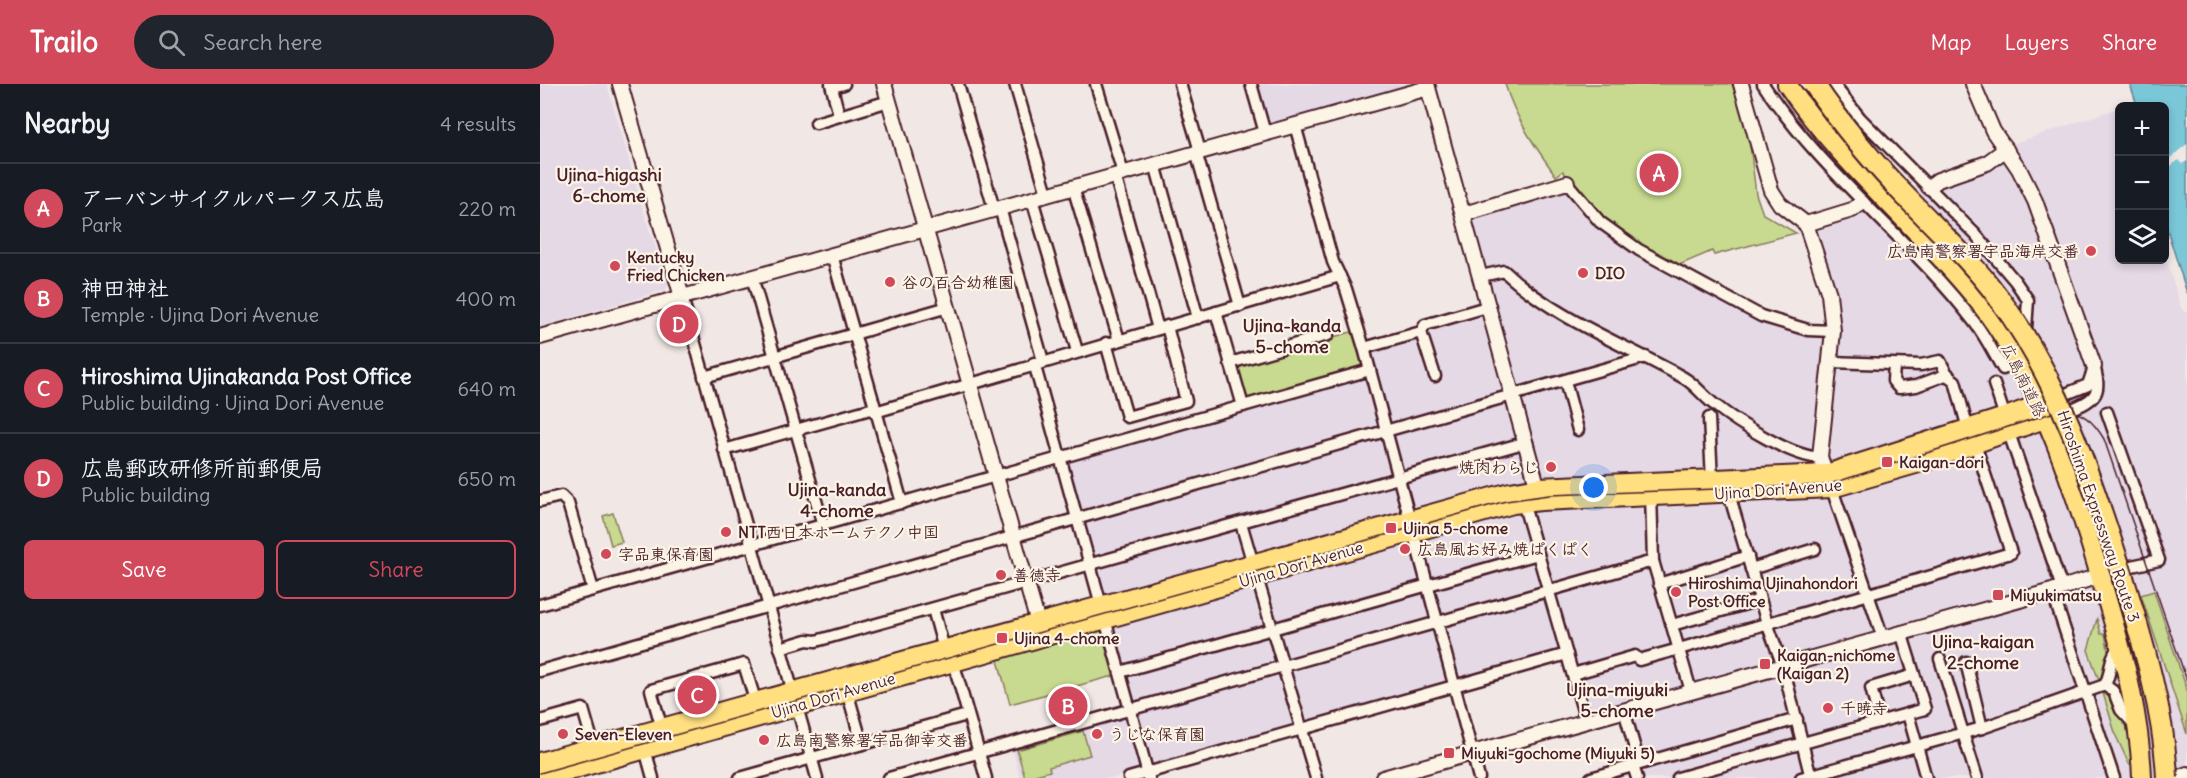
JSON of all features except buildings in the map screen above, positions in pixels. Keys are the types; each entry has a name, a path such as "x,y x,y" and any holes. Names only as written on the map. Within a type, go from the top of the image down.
{"highway":[{"name":"広島南道路","path":"1787,84 1824,134 1883,198 1928,242 1978,300 2014,353 2073,486 2120,645 2136,725 2142,778"},
{"name":"Hiroshima Expressway Route 3","path":"1814,84 1851,133 1903,194 1976,269 1998,297 2040,362 2073,435 2108,530 2137,624 2159,715 2167,778"},
{"name":"広島南道路","path":"1819,84 1945,226 1992,282 2026,329 2064,404 2127,567 2150,644 2166,713 2175,778"},
{"name":"Ujina Dori Avenue","path":"1650,490 1729,494 1972,437 2064,404"},
{"name":"Ujina Dori Avenue","path":"543,778 645,749 795,699 1413,525 1534,497 1650,490 1712,481 1826,473"},
{"name":"Ujina Dori Avenue","path":"540,762 756,703 847,691 948,655"}],"street":[{"path":"620,84 817,778"},
{"path":"839,115 832,86 844,84"},
{"path":"884,84 1040,629"},
{"path":"958,84 997,208 1039,362 1061,459 1148,775"},
{"path":"1015,84 1047,194"},
{"path":"1096,84 1119,174 1186,401 1127,417 1106,343"},
{"path":"1180,84 1240,306"},
{"path":"1251,84 1265,133"},
{"path":"1741,84 1771,190 1780,204 1806,224 1829,294 1833,331 1826,473 1883,638"},
{"path":"1763,84 1790,124 1830,169 1944,285 1976,325 2004,369"},
{"path":"1833,84 1859,127 1929,187 2015,280 2028,300 2026,329"},
{"path":"1973,84 1985,114 2035,201 2094,366 2099,388 2095,397 2064,404"},
{"path":"540,337 1428,86 1527,442 1538,554 1586,721"},
{"path":"816,123 889,101"},
{"path":"1295,124 1333,262 1346,289 1364,348 1440,623 1479,778"},
{"path":"1824,134 1830,169"},
{"path":"1929,187 1938,180 1987,163 2006,150"},
{"path":"1155,164 1198,318"},
{"path":"1464,214 1567,183 1600,222 1639,250 1761,316 1808,330 1833,331"},
{"path":"1073,187 1119,340"},
{"path":"1032,199 1077,351"},
{"path":"1806,224 1852,210 1862,203"},
{"path":"832,255 902,503"},
{"path":"1481,276 1504,271 1547,305 1688,380 1715,405 1747,426 1808,458 1826,473"},
{"path":"724,450 970,384 1340,276"},
{"path":"752,277 823,525"},
{"path":"1364,348 1421,332 1425,325 1490,306"},
{"path":"704,377 948,307"},
{"path":"1216,312 1243,406"},
{"path":"1976,325 1996,327"},
{"path":"1421,332 1435,376"},
{"path":"1230,363 1328,335"},
{"path":"540,671 1646,357"},
{"path":"1573,674 1635,656 1639,660 1679,650 2012,553 1954,381 1940,361 1921,365 1830,362"},
{"path":"1894,365 1893,381 1899,387 1916,386 1948,374"},
{"path":"2064,404 2088,385 2094,366"},
{"path":"540,605 1370,370"},
{"path":"1565,381 1578,430"},
{"path":"1994,384 2057,590 2085,691 2114,778"},
{"path":"1383,778 1407,775 1473,753 2057,590 2127,567 2159,560 2107,412"},
{"path":"1709,418 1712,481"},
{"path":"780,648 807,640 816,641 933,609 1527,442"},
{"path":"1650,490 1653,561 1691,691"},
{"path":"1729,494 1767,623 1783,666 1803,744 1807,777 1982,728 2105,685"},
{"path":"540,501 561,496 568,503 593,590"},
{"path":"1241,523 1316,778"},
{"path":"1751,569 1815,549"},
{"path":"1120,672 1538,554"},
{"path":"1659,584 1748,556"},
{"path":"889,778 1653,561"},
{"path":"1672,625 1760,600"},
{"path":"933,609 986,778"},
{"path":"1678,778 1924,709 1900,632"},
{"path":"2105,685 2110,656 2120,645"},
{"path":"1128,778 1148,775 1567,654"},
{"path":"1940,659 1977,778"},
{"path":"1966,662 1982,728"},
{"path":"662,729 651,690 744,664 756,703"},
{"path":"1880,722 1871,688 1914,675"},
{"path":"2105,685 2114,692 2121,710 2136,725"},
{"path":"847,691 862,744"},
{"path":"540,721 583,709 594,747"},
{"path":"1624,710 1637,778"},
{"path":"1908,714 1926,778"},
{"path":"740,778 967,715"},
{"path":"1592,778 1797,719"},
{"path":"645,749 653,778"},
{"path":"2175,778 2187,774"}],"shaded area":[{"path":"540,84 607,84 647,223 669,284 665,290 540,327"},
{"path":"1256,84 1414,84 1270,124 1266,121"},
{"path":"2115,109 2115,264 2168,264 2181,308 2187,313 2187,778 1636,778 1638,762 1624,710 1585,720 1565,654 1150,768 1064,460 1369,368 1365,349 1489,307 1463,214 1567,183 1600,221 1765,316 1832,330 1806,226 2010,156 2006,146"},
{"name":"うじな保育園","path":"1122,716 1127,719 1141,766 1139,771 1114,778 1020,778 1012,748"}],"green space":[{"path":"1505,84 1732,84 1749,137 1756,194 1763,214 1796,233 1714,255 1712,251 1677,266 1629,239 1596,212 1563,171 1556,176 1520,121"},
{"path":"1355,331 1364,363 1360,369 1249,401 1245,398 1237,371 1241,363"},
{"path":"613,513 622,542 611,545 603,516"},
{"path":"2154,591 2187,690 2187,734 2141,595"},
{"path":"2097,619 2101,634 2105,634 2108,653 2108,666 2100,683 2088,650"},
{"path":"1099,629 1104,630 1117,675 1010,704 997,657"},
{"path":"2106,692 2130,730 2135,763 2129,764 2116,736 2103,693"},
{"path":"1083,731 1090,755 1049,767 1050,771 1025,778 1017,750"}],"water":[{"path":"2130,84 2187,84 2187,293 2169,236 2169,102 2136,102"}],"pier":[{"path":"2187,144 2187,161 2182,164 2179,160 2169,167 2169,159"}],"tram line":[{"path":"540,773 1506,501 1549,495 1827,485 2061,410 2075,412 2087,418 2104,439 2187,681"}],"place":[{"name":"アーバンサイクルパークス広島","path":"1659,173"},
{"name":"広島南警察署宇品海岸交番","path":"2091,251"},
{"name":"Kentucky Fried Chicken","path":"615,266"},
{"name":"DIO","path":"1583,273"},
{"name":"谷の百合幼稚園","path":"890,282"},
{"name":"広島郵政研修所前郵便局","path":"679,324"},
{"name":"Kaigan-dori","path":"1887,462"},
{"name":"焼肉わらじ","path":"1551,467"},
{"name":"Ujina 5-chome","path":"1391,528"},
{"name":"NTT西日本ホームテクノ中国","path":"726,532"},
{"name":"広島風お好み焼ぱくぱく","path":"1405,549"},
{"name":"字品東保育園","path":"606,554"},
{"name":"善徳寺","path":"1001,575"},
{"name":"Hiroshima Ujinahondori Post Office","path":"1676,592"},
{"name":"Miyukimatsu","path":"1998,595"},
{"name":"Ujina 4-chome","path":"1002,638"},
{"name":"Kaigan-nichome (Kaigan 2)","path":"1765,664"},
{"name":"Hiroshima Ujinakanda Post Office","path":"697,695"},
{"name":"神田神社","path":"1068,706"},
{"name":"千暁寺","path":"1828,708"},
{"name":"Seven-Eleven","path":"563,734"},
{"name":"うじな保育園","path":"1097,734"},
{"name":"広島南警察署宇品御幸交番","path":"764,740"},
{"name":"Miyuki-gochome (Miyuki 5)","path":"1449,753"}],"district":[{"name":"Ujina-higashi 6-chome","path":"609,184"},
{"name":"Ujina-kanda 5-chome","path":"1292,335"},
{"name":"Ujina-kanda 4-chome","path":"837,499"},
{"name":"Ujina-kaigan 2-chome","path":"1983,651"},
{"name":"Ujina-miyuki 5-chome","path":"1617,699"}]}
